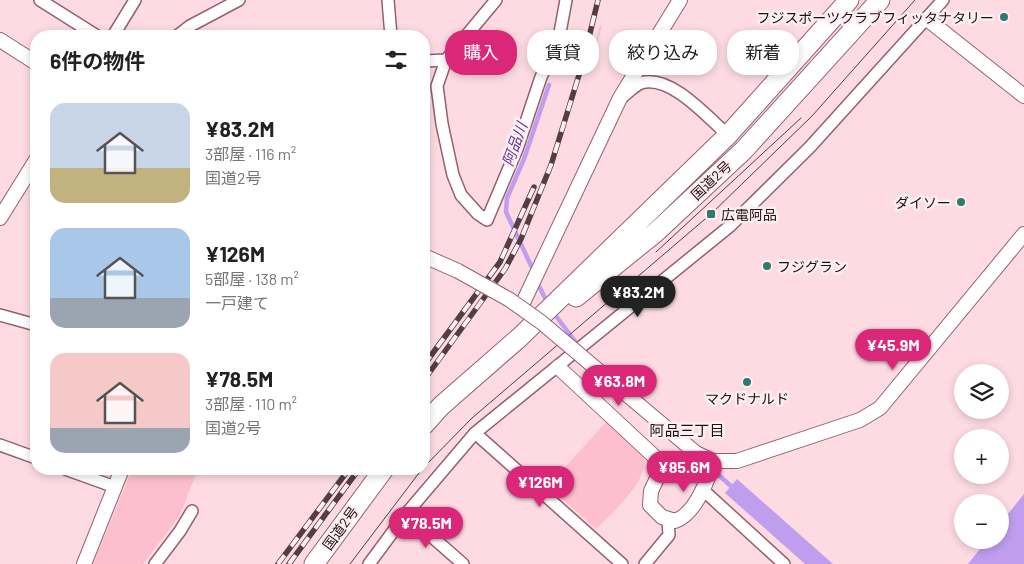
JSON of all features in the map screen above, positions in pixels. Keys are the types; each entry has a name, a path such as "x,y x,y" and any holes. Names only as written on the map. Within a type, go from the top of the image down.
{"highway":[{"name":"国道2号","path":"430,418 441,406 520,336 728,135 849,0"},
{"name":"国道2号","path":"520,336 558,312 668,220 744,150 880,0"},
{"name":"国道2号","path":"314,564 380,475"}],"street":[{"path":"40,0 88,30"},
{"path":"117,30 135,0"},
{"path":"186,30 239,0"},
{"path":"388,0 390,30"},
{"path":"471,30 496,0"},
{"path":"445,63 437,86 442,124 453,175 462,195 478,214 487,220 517,149 541,77 559,38 566,0"},
{"path":"521,307 620,98 680,0"},
{"path":"369,564 406,514 475,432 558,367 680,264 730,226 810,147 943,0"},
{"path":"927,19 1024,96"},
{"path":"0,40 30,59"},
{"path":"430,61 445,60"},
{"path":"620,98 642,83 664,84 694,103 728,135"},
{"path":"0,218 30,170"},
{"path":"430,259 458,271 521,307 696,453 713,462 730,462 860,420 880,408 1024,234"},
{"path":"0,315 30,323"},
{"path":"558,367 660,464 660,476 649,497 654,510 668,521 681,519 706,485 713,462"},
{"path":"475,432 622,564"},
{"path":"0,445 30,456"},
{"path":"82,475 115,487"},
{"path":"84,564 120,475"},
{"path":"706,485 784,564"},
{"path":"154,564 180,531 192,510"},
{"path":"406,514 463,564"},
{"path":"645,564 669,535 668,521"}],"shaded area":[{"path":"600,25 602,26 599,37 599,30"},
{"path":"606,422 644,456 644,465 636,486 596,529 548,486"},
{"path":"130,475 196,475 179,517 143,564 93,564"},
{"path":"737,479 833,564 805,564 725,493"},
{"path":"1024,494 1024,564 968,564 980,549 1009,549 1009,513"}],"waterway":[{"name":"阿品川","path":"534,272 506,212 507,198 524,159 549,85"},
{"path":"537,282 548,304"},
{"path":"553,312 577,344"},
{"path":"713,470 731,486"}],"tram line":[{"path":"430,461 472,418 711,214 812,116 915,0"},
{"path":"656,252 801,118"},
{"path":"350,564 417,475"}],"railway":[{"path":"430,372 505,269 521,239 551,165 583,62 598,0"},
{"path":"430,357 500,262 534,187"},
{"path":"278,564 345,475"},
{"path":"289,564 355,475"}],"place":[{"name":"フジスポーツクラブフィッタナタリー","path":"1004,17"},
{"name":"ダイソー","path":"961,202"},
{"name":"広電阿品","path":"711,214"},
{"name":"フジグラン","path":"767,266"},
{"name":"マクドナルド","path":"747,382"}],"district":[{"name":"阿品三丁目","path":"687,430"}]}
